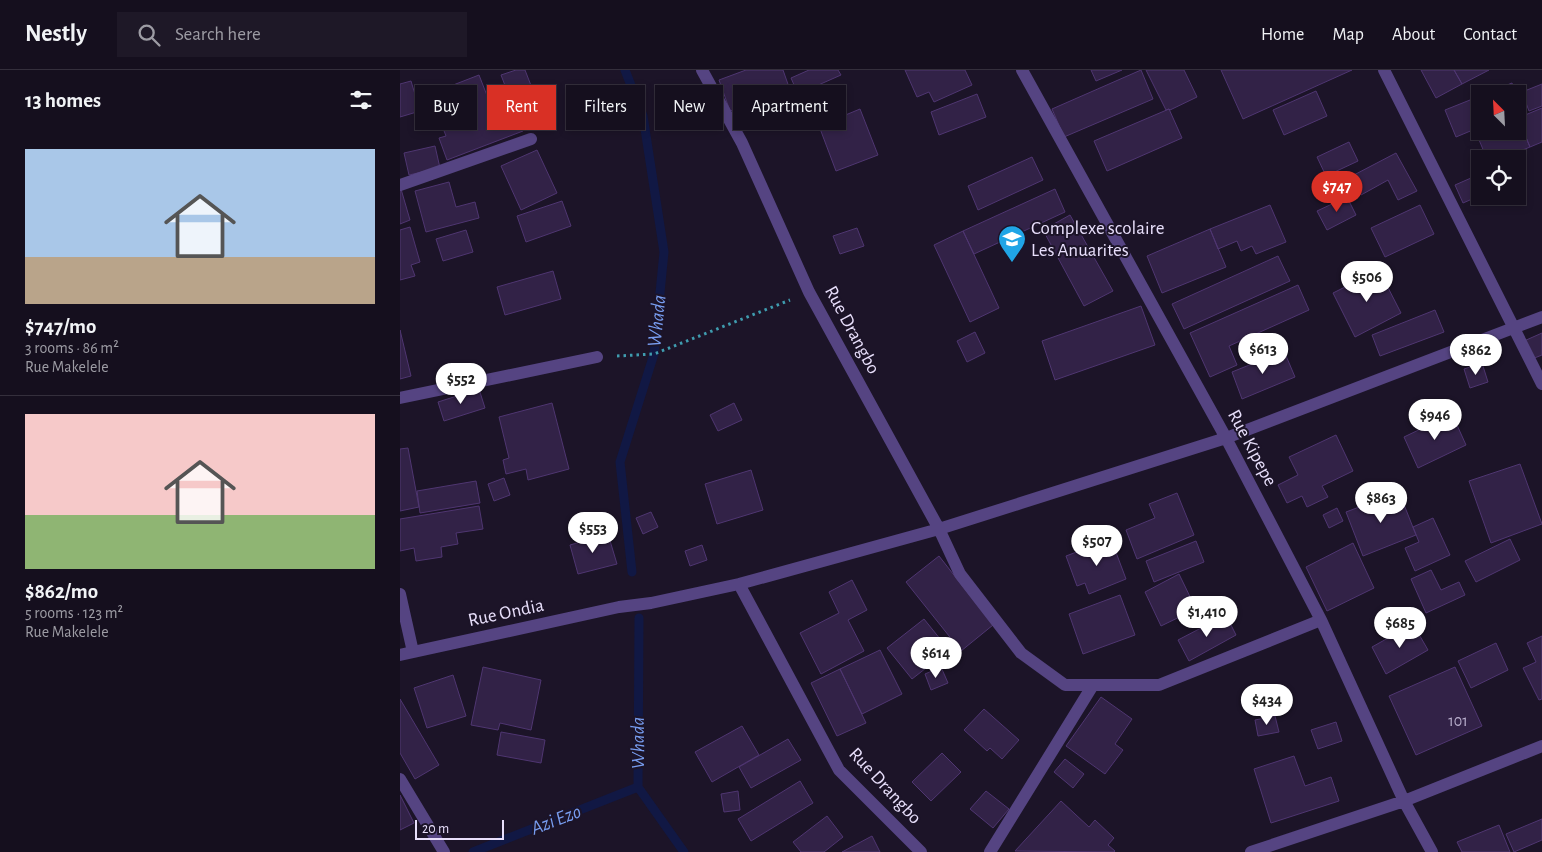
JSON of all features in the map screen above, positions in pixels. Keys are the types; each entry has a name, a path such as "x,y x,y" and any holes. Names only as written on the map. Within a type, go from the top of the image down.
{"street":[{"name":"Rue Drangbo","path":"702,70 742,143 810,292 939,528 960,574 1021,653 1065,685 1159,685 1322,620"},
{"name":"Rue Kipepe","path":"1022,70 1226,438 1322,620 1404,801 1432,852"},
{"path":"1384,70 1542,384"},
{"path":"400,185 531,139"},
{"name":"Rue Ondia","path":"400,655 619,607 651,603 739,584 939,528 1226,438 1542,316"},
{"path":"400,398 597,357"},
{"name":"Rue Drangbo","path":"739,584 839,770 921,852"},
{"path":"400,594 413,652"},
{"path":"990,852 1093,686"},
{"path":"1251,852 1404,801 1542,746"},
{"path":"400,779 442,848"}],"path":[{"path":"597,357 654,354 810,292"}],"building":[{"path":"516,70 525,70 531,85 505,85 501,75"},
{"path":"746,70 783,70 788,85 733,85 733,110 730,111 723,91 723,85 721,85 719,80"},
{"path":"809,70 838,70 841,75 818,85 794,85 791,78"},
{"path":"905,70 965,70 972,85 934,102 929,92 917,97"},
{"path":"1091,70 1122,70 1096,81"},
{"path":"1141,70 1153,99 1064,137 1052,109"},
{"path":"1146,70 1184,70 1197,97 1170,110 1166,110"},
{"path":"1221,70 1352,70 1243,119"},
{"path":"1421,70 1454,70 1462,84 1436,98"},
{"path":"1454,70 1489,70 1462,84"},
{"path":"479,75 487,96 487,130 523,131 447,160 439,138 446,136 444,130 477,130 477,85 453,85"},
{"path":"411,81 415,94 415,112 400,117 400,84"},
{"path":"1542,84 1542,106 1529,111 1526,103 1526,90"},
{"path":"1316,91 1327,116 1284,135 1273,110"},
{"path":"977,94 986,117 939,135 931,112"},
{"path":"1471,100 1471,131 1456,137 1445,110"},
{"path":"1542,108 1542,142 1530,147 1526,137 1526,115"},
{"path":"860,109 878,155 836,171 821,130 846,130 846,115"},
{"path":"1169,109 1182,138 1107,171 1094,141"},
{"path":"1526,138 1530,147 1523,150 1483,150 1479,140 1526,140"},
{"path":"1349,142 1358,161 1326,176 1317,157"},
{"path":"435,146 440,168 409,175 404,153"},
{"path":"537,150 557,193 521,210 501,166"},
{"path":"1396,153 1417,191 1398,200 1388,180 1361,195 1352,176"},
{"path":"1032,157 1043,180 978,210 968,186"},
{"path":"1471,178 1471,200 1463,203 1455,185"},
{"path":"449,182 456,207 475,202 479,218 426,232 415,191"},
{"path":"400,189 410,220 400,224"},
{"path":"1055,189 1065,212 974,254 963,231"},
{"path":"1347,197 1356,215 1327,230 1317,211"},
{"path":"562,201 571,226 526,242 517,216"},
{"path":"1270,205 1286,242 1256,254 1252,246 1241,251 1237,241 1218,249 1210,229"},
{"path":"1420,205 1434,234 1385,257 1371,228"},
{"path":"1070,215 1113,291 1084,306 1043,230"},
{"path":"410,227 420,262 411,265 415,276 400,280 400,230"},
{"path":"857,228 864,246 840,254 833,236"},
{"path":"1210,229 1226,267 1162,293 1147,256"},
{"path":"466,230 473,252 443,261 436,239"},
{"path":"963,231 999,308 970,322 934,245"},
{"path":"1278,256 1290,281 1184,329 1172,304"},
{"path":"1379,270 1401,313 1355,337 1333,293"},
{"path":"553,271 561,299 505,315 497,287"},
{"path":"1298,285 1309,310 1229,346 1237,365 1210,377 1190,333"},
{"path":"1141,306 1155,345 1055,380 1042,341"},
{"path":"1435,310 1444,332 1380,356 1372,335"},
{"path":"400,330 411,376 400,379"},
{"path":"975,332 985,353 967,362 957,341"},
{"path":"1542,333 1542,355 1532,359 1524,341"},
{"path":"1284,351 1295,377 1242,399 1232,372"},
{"path":"1482,363 1488,382 1470,388 1464,369"},
{"path":"479,389 485,408 444,421 438,402"},
{"path":"552,403 569,469 528,480 526,469 506,474 503,460 509,458 499,417"},
{"path":"734,403 742,420 718,431 710,415"},
{"path":"1452,414 1466,445 1418,468 1404,437"},
{"path":"1336,435 1353,471 1322,486 1328,497 1307,507 1302,496 1287,503 1278,485 1298,475 1289,457"},
{"path":"408,448 419,507 400,511 400,449"},
{"path":"1520,464 1542,524 1491,543 1469,481"},
{"path":"751,470 763,510 717,524 705,484"},
{"path":"504,478 510,495 494,501 488,484"},
{"path":"476,481 480,503 420,513 417,491"},
{"path":"1399,492 1416,535 1363,556 1346,512"},
{"path":"1177,493 1194,535 1137,559 1126,530 1155,518 1149,504"},
{"path":"479,506 483,529 456,533 458,544 441,547 442,557 416,561 414,548 400,551 400,519"},
{"path":"1337,508 1343,521 1329,528 1323,515"},
{"path":"651,512 658,527 643,534 636,518"},
{"path":"1433,518 1450,555 1415,571 1405,548 1419,542 1413,527"},
{"path":"608,534 617,564 578,574 570,545"},
{"path":"1111,539 1126,579 1089,594 1085,583 1077,586 1066,556"},
{"path":"1510,539 1520,560 1476,582 1465,561"},
{"path":"1196,541 1204,562 1154,582 1146,561"},
{"path":"1353,543 1374,588 1327,611 1306,567"},
{"path":"702,545 707,560 690,566 685,551"},
{"path":"939,556 993,625 961,651 906,582"},
{"path":"1431,570 1441,590 1459,582 1465,595 1426,613 1411,579"},
{"path":"1179,574 1196,609 1161,626 1145,592"},
{"path":"852,580 867,610 848,620 864,651 821,674 800,633 839,613 829,592"},
{"path":"1120,595 1135,635 1083,654 1069,614"},
{"path":"1226,615 1236,635 1189,661 1178,640"},
{"path":"924,619 949,650 912,679 887,648"},
{"path":"1413,624 1428,650 1386,674 1372,647"},
{"path":"1542,636 1542,699 1539,700 1523,668 1536,662 1527,643"},
{"path":"1496,643 1508,670 1471,688 1458,661"},
{"path":"880,650 902,694 862,714 840,669"},
{"path":"483,667 541,680 531,730 500,723 498,730 471,725"},
{"path":"941,667 948,683 931,690 925,674"},
{"path":"1455,667 1482,726 1416,755 1389,696"},
{"path":"840,669 866,723 837,736 811,683"},
{"path":"453,675 466,716 427,728 414,688"},
{"path":"1101,697 1132,719 1115,744 1123,750 1105,774 1066,746"},
{"path":"400,699 439,765 415,779 400,753"},
{"path":"984,709 1019,740 1002,759 990,748 987,751 964,730"},
{"path":"1275,716 1279,732 1258,736 1255,720"},
{"path":"1336,722 1342,741 1318,749 1311,730"},
{"path":"742,726 759,755 712,782 695,752"},
{"path":"501,732 545,740 541,763 497,755"},
{"path":"788,739 801,760 751,788 739,767"},
{"path":"942,753 961,772 931,801 912,782"},
{"path":"1294,756 1305,786 1331,777 1339,801 1271,823 1254,769"},
{"path":"1065,759 1084,774 1073,788 1054,772"},
{"path":"800,781 813,803 751,841 738,819"},
{"path":"738,791 740,810 724,812 721,794"},
{"path":"986,791 1009,809 993,828 970,809"},
{"path":"400,795 414,823 400,830"},
{"path":"1061,801 1089,827 1095,820 1114,838 1108,845 1115,851 1015,851"},
{"path":"827,816 843,837 824,852 801,852 793,842"},
{"path":"1542,819 1542,840 1514,852 1506,834"},
{"path":"1499,825 1510,852 1462,852 1457,842"},
{"path":"872,836 880,852 842,852"}],"waterway":[{"name":"Whada","path":"625,70 643,116 664,252 654,354 620,462 632,572"},
{"name":"Whada","path":"639,618 638,787 684,852"},
{"name":"Azi Ezo","path":"473,852 638,787"}],"place":[{"name":"Complexe scolaire Les Anuarites","path":"1012,263"}]}
